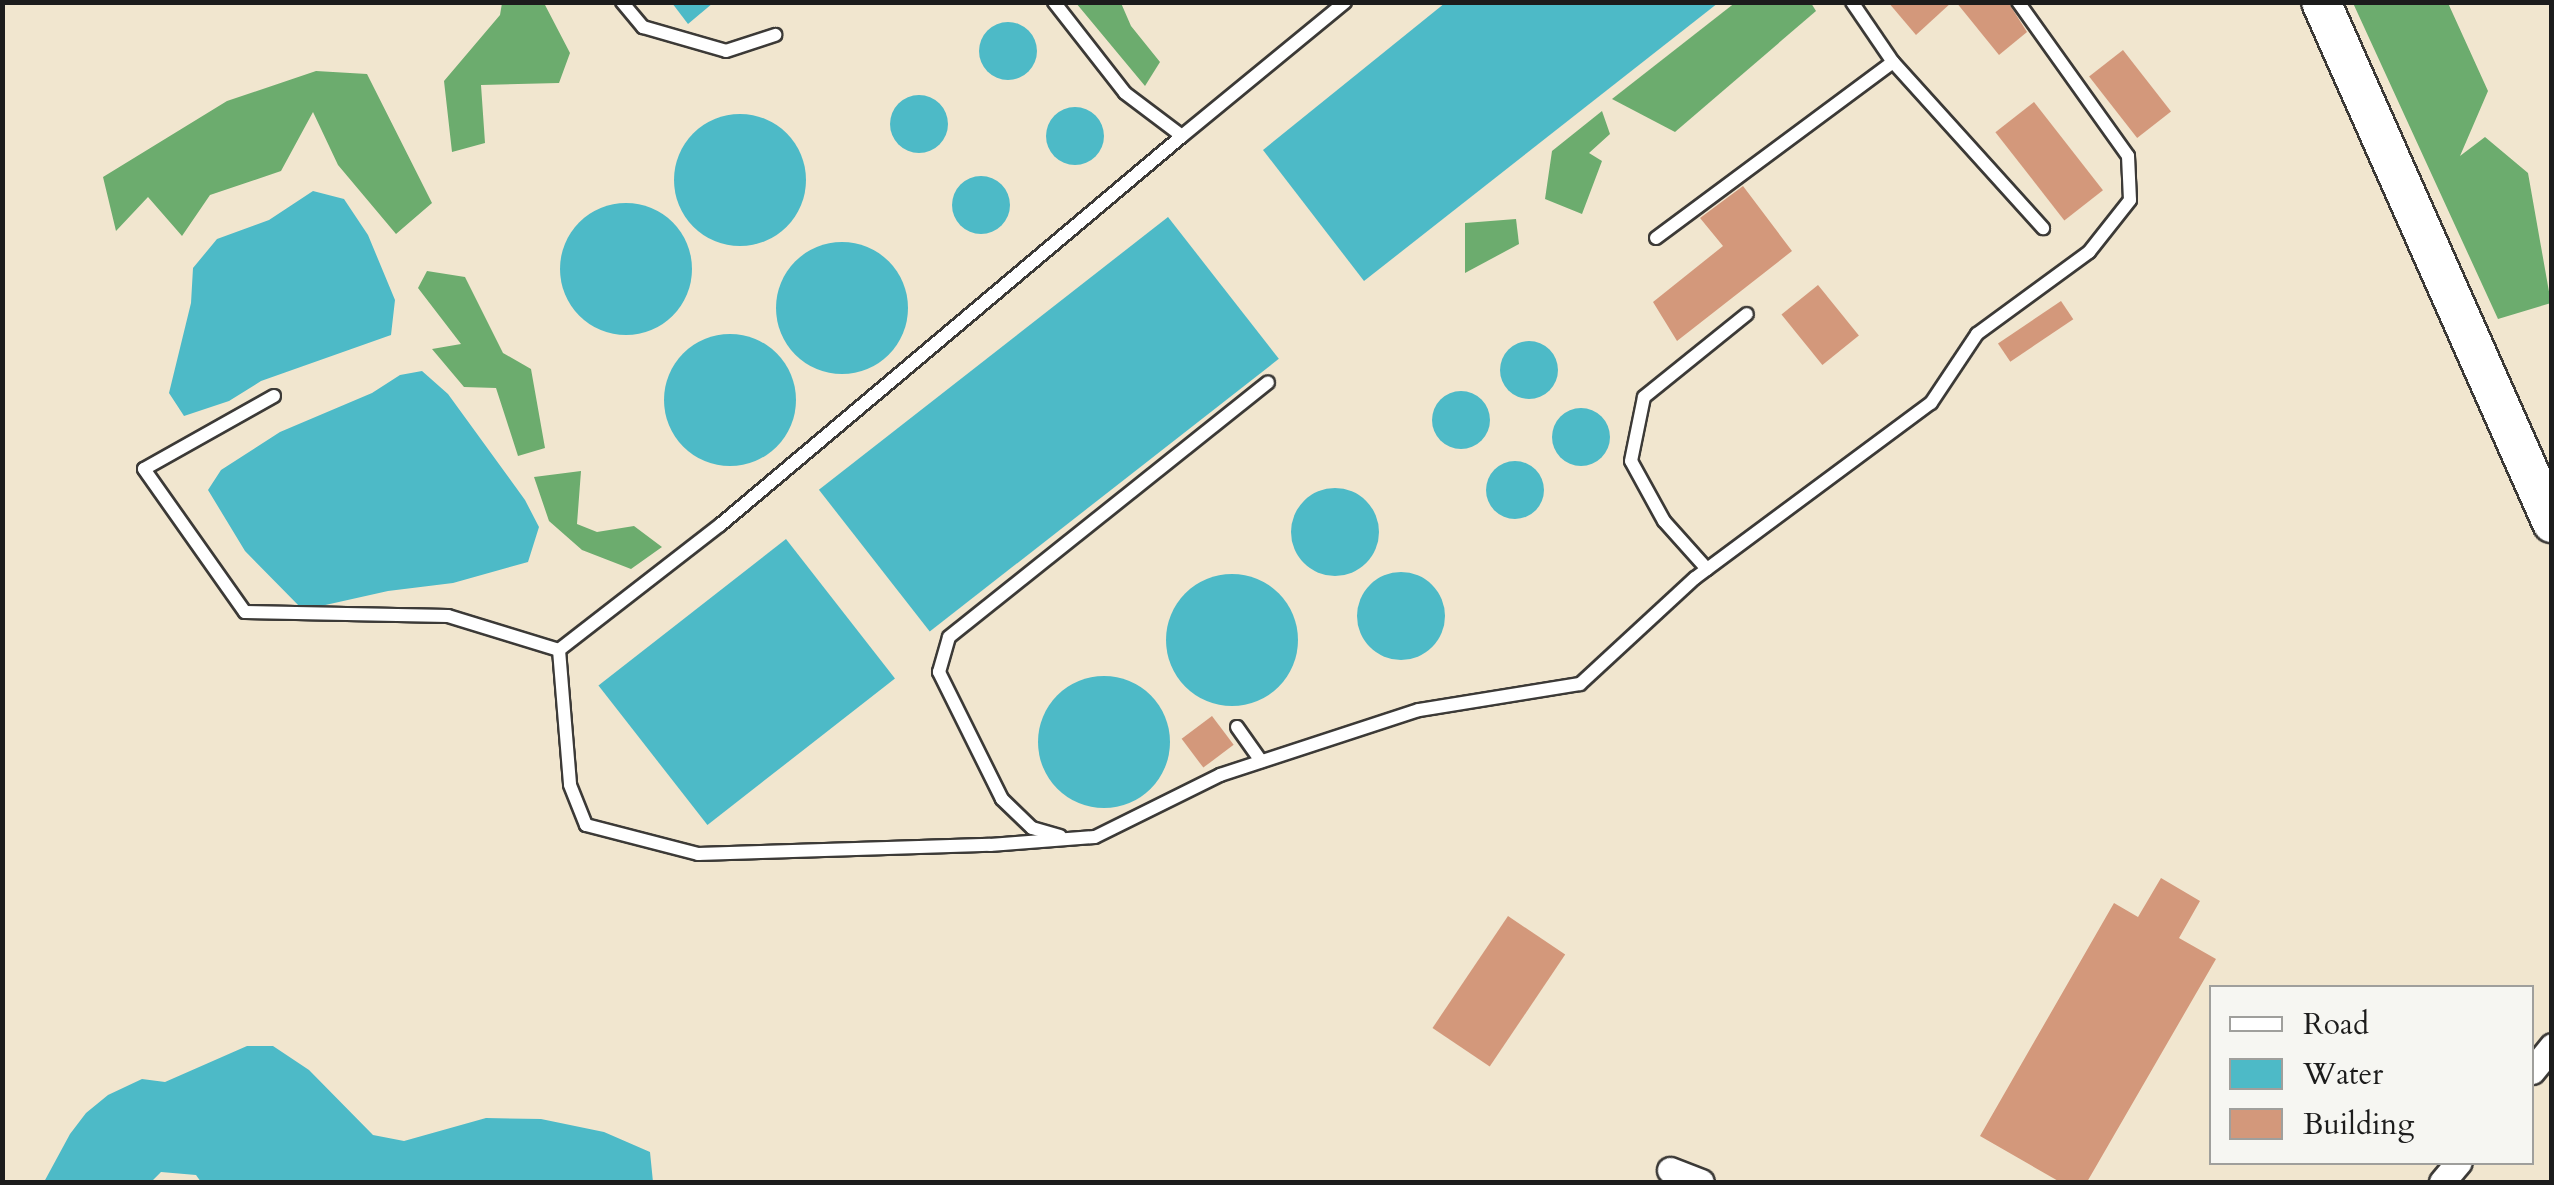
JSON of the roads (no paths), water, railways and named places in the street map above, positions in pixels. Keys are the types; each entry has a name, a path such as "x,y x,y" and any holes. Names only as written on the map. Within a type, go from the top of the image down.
{"street":[{"path":"2321,2 2552,523"},
{"path":"2534,1068 2552,1046"},
{"path":"1670,1170 1700,1182"}],"lane":[{"path":"622,2 642,27 726,51 775,34"},
{"path":"1054,2 1126,93 1182,136"},
{"path":"559,650 735,512 1345,2"},
{"path":"1852,2 1893,62 2043,228"},
{"path":"559,650 570,785 586,825 698,854 1095,837 1220,775 1419,710 1580,684 1707,569 1931,403 1976,334 2089,252 2130,200 2128,156 2018,2"},
{"path":"1656,238 1893,62"},
{"path":"1707,569 1664,521 1631,461 1644,397 1747,314"},
{"path":"1070,839 1032,828 1002,798 939,672 950,637 1268,382"},
{"path":"274,396 144,469 244,612 448,616 559,650"},
{"path":"1237,728 1261,761"}],"water":[{"path":"672,3 713,3 688,24"},
{"path":"1445,3 1718,3 1364,281 1263,150"},
{"path":"1008,22 1029,30 1037,51 1029,72 1008,80 987,72 979,51 987,30"},
{"path":"919,95 940,103 948,124 940,145 919,153 898,145 890,124 898,103"},
{"path":"1075,107 1096,115 1104,136 1096,157 1075,165 1054,157 1046,136 1054,115"},
{"path":"740,114 765,119 787,133 801,155 806,180 801,205 787,227 765,241 740,246 715,241 693,227 679,205 674,180 679,155 693,133 715,119"},
{"path":"981,176 1002,184 1010,205 1002,226 981,234 960,226 952,205 960,184"},
{"path":"313,191 344,199 368,235 395,300 391,335 261,381 229,401 184,416 169,393 191,303 193,268 217,239 269,220"},
{"path":"626,203 651,208 673,222 687,244 692,269 687,294 673,316 651,330 626,335 601,330 579,316 565,294 560,269 565,244 579,222 601,208"},
{"path":"1168,217 1279,359 930,632 819,490"},
{"path":"842,242 867,247 889,261 903,283 908,308 903,333 889,355 867,369 842,374 817,369 795,355 781,333 776,308 781,283 795,261 817,247"},
{"path":"730,334 755,339 777,353 791,375 796,400 791,425 777,447 755,461 730,466 705,461 683,447 669,425 664,400 669,375 683,353 705,339"},
{"path":"1529,341 1550,349 1558,370 1550,391 1529,399 1508,391 1500,370 1508,349"},
{"path":"422,371 448,394 525,500 539,527 528,562 453,583 388,591 303,610 245,551 208,490 221,470 280,432 372,393 400,375"},
{"path":"1461,391 1482,399 1490,420 1482,441 1461,449 1440,441 1432,420 1440,399"},
{"path":"1581,408 1602,416 1610,437 1602,458 1581,466 1560,458 1552,437 1560,416"},
{"path":"1515,461 1536,469 1544,490 1536,511 1515,519 1494,511 1486,490 1494,469"},
{"path":"1335,488 1360,495 1372,507 1379,532 1372,557 1360,569 1335,576 1310,569 1298,557 1291,532 1298,507 1310,495"},
{"path":"786,539 895,678 707,825 598,686"},
{"path":"1401,572 1426,579 1438,591 1445,616 1438,641 1426,653 1401,660 1376,653 1364,641 1357,616 1364,591 1376,579"},
{"path":"1232,574 1257,579 1279,593 1293,615 1298,640 1293,665 1279,687 1257,701 1232,706 1207,701 1185,687 1171,665 1166,640 1171,615 1185,593 1207,579"},
{"path":"1104,676 1129,681 1151,695 1165,717 1170,742 1165,767 1151,789 1129,803 1104,808 1079,803 1057,789 1043,767 1038,742 1043,717 1057,695 1079,681"},
{"path":"247,1046 273,1046 309,1070 373,1135 404,1141 486,1118 541,1119 604,1132 650,1152 653,1182 201,1182 196,1175 161,1172 151,1182 44,1182 70,1134 86,1113 108,1095 142,1079 165,1082"}]}
